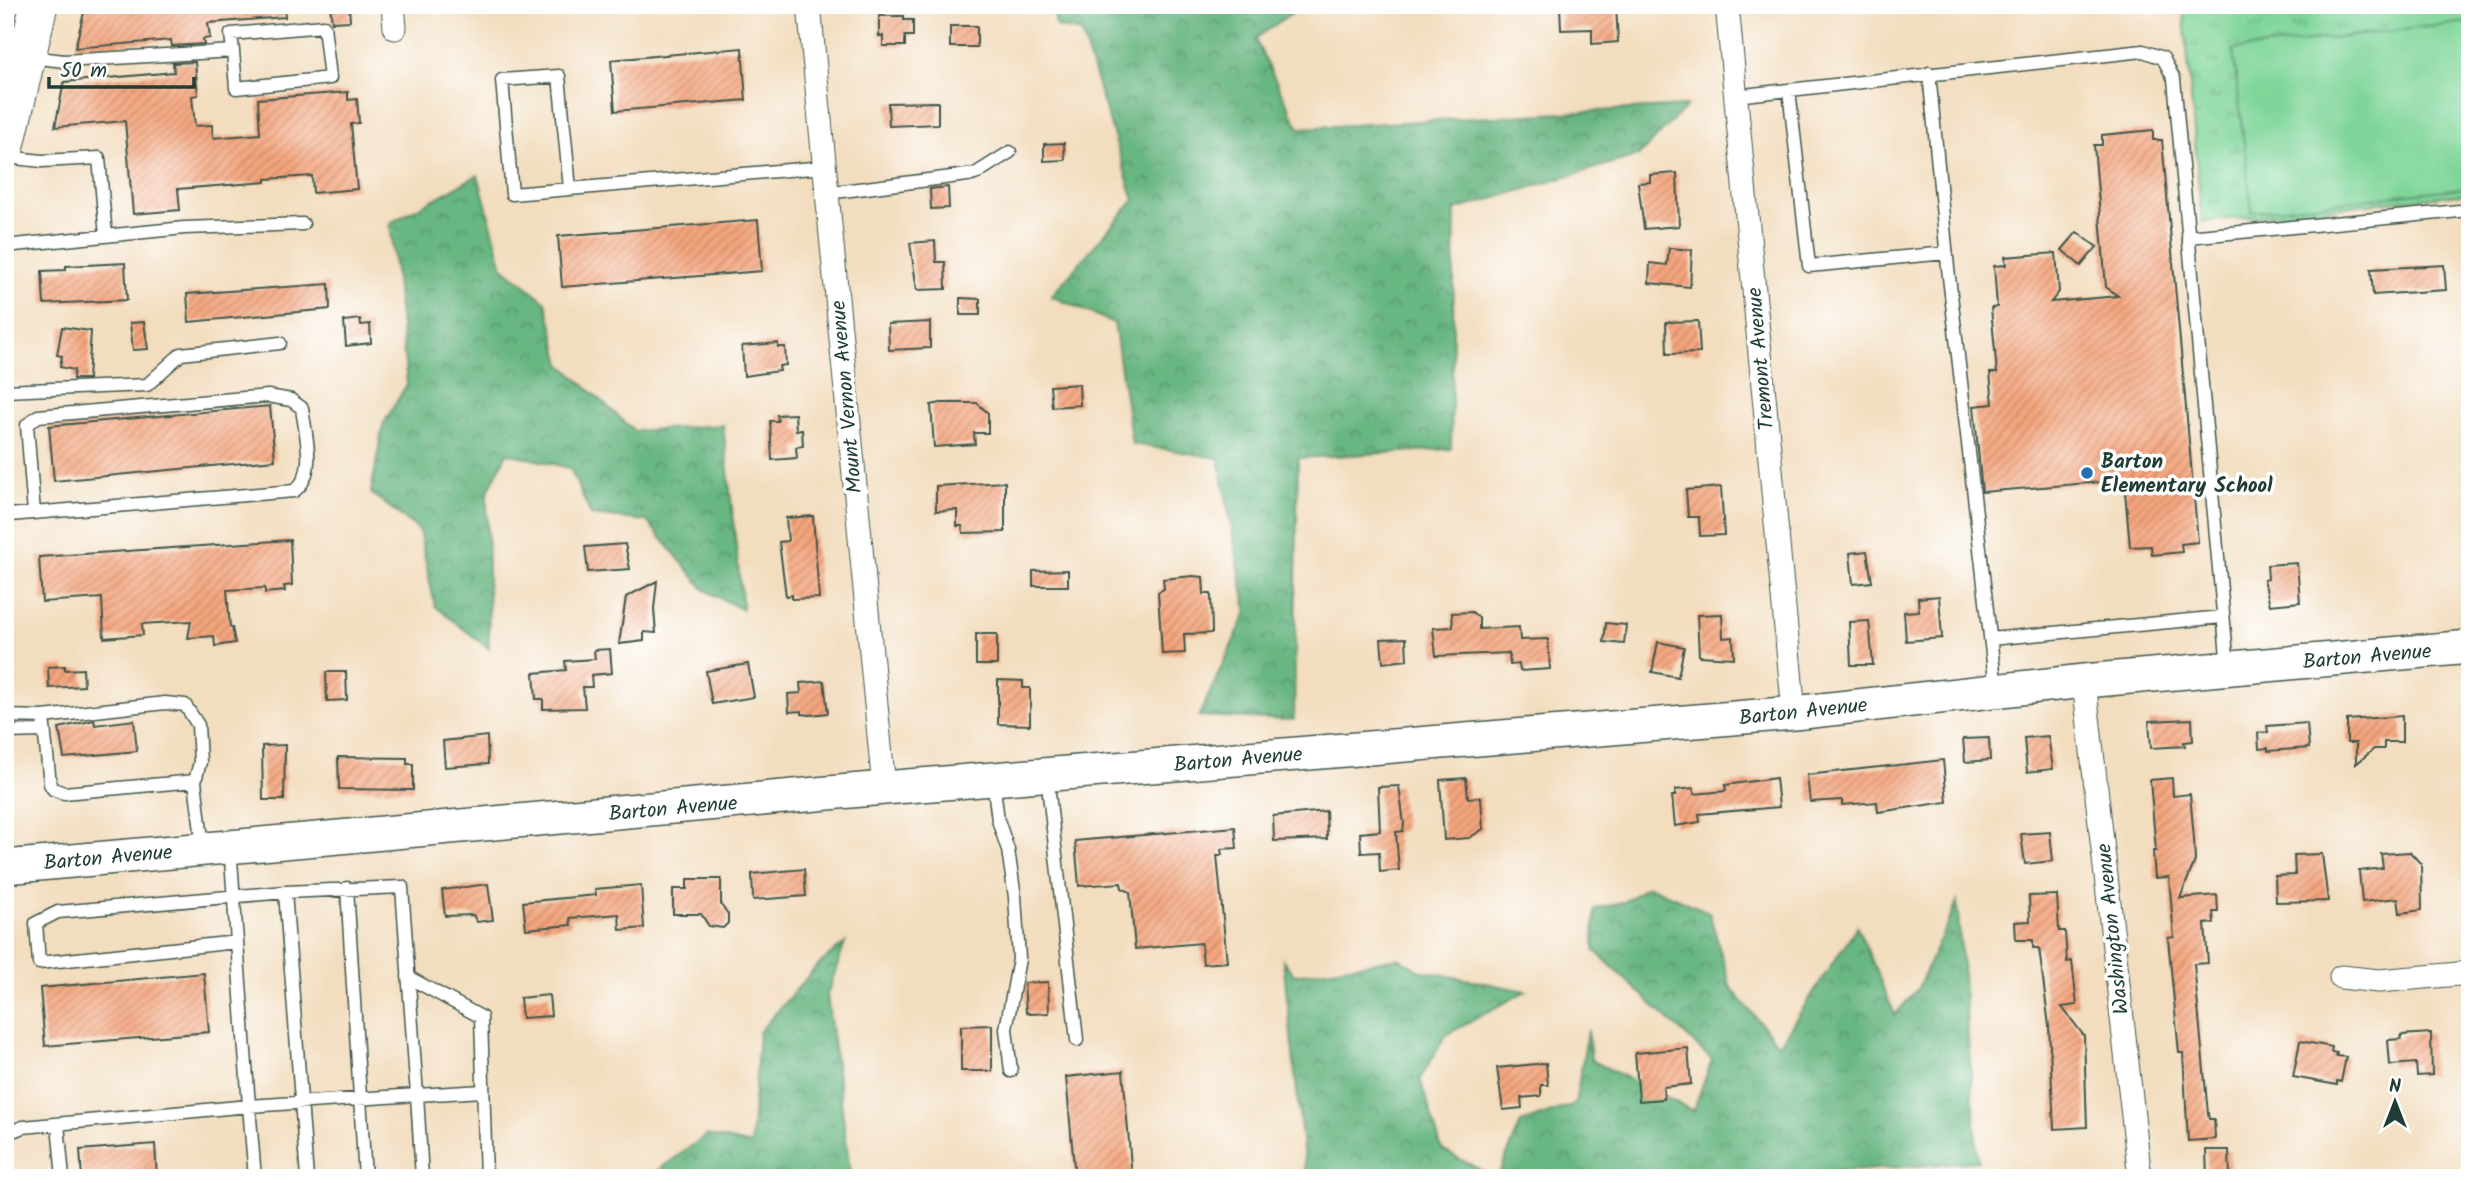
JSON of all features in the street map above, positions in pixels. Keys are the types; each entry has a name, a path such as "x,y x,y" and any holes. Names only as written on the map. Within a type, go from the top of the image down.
{"main road":[{"path":"6,145 15,55 39,5"}],"street":[{"name":"Mount Vernon Avenue","path":"809,5 884,788"},
{"name":"Tremont Avenue","path":"1727,5 1794,713"},
{"name":"Barton Avenue","path":"5,867 884,788 1794,713 2084,681 2470,647"},
{"name":"Washington Avenue","path":"2084,681 2140,1178"},
{"path":"2341,977 2379,981 2470,973"}],"lane":[{"path":"324,26 330,78 236,88 233,51 231,34 324,26"},
{"path":"15,55 64,61 233,51"},
{"path":"1735,96 2143,51 2164,58 2174,79 2228,668"},
{"path":"1929,73 1946,253 1996,691"},
{"path":"570,190 559,76 502,80 512,194 570,190 824,167"},
{"path":"1789,90 1808,266 1946,253"},
{"path":"6,145 42,161 99,158 106,236"},
{"path":"827,193 975,174 1010,152"},
{"path":"2188,237 2470,210"},
{"path":"5,246 184,228 303,224"},
{"path":"5,391 148,386 181,354 280,343"},
{"path":"5,515 34,513 294,491 304,484 308,472 302,408 292,400 268,397 38,416 27,425 26,438 34,513"},
{"path":"1990,639 2222,617"},
{"path":"5,716 43,717 165,703 185,705 198,725 200,762 195,781 235,896 255,1178"},
{"path":"43,717 50,784 60,792 195,781"},
{"path":"5,732 44,731"},
{"path":"1047,775 1077,1040"},
{"path":"993,780 998,820 1008,850 1015,897 1019,959 1006,1029 1011,1071"},
{"path":"237,942 39,963 36,923 58,912 285,892 402,887 422,1178"},
{"path":"347,888 365,1178"},
{"path":"285,892 307,1178"},
{"path":"408,977 481,1017 486,1178"},
{"path":"5,1134 23,1127 249,1106 483,1091"},
{"path":"58,1124 63,1178"}],"green space":[{"path":"1053,5 1303,5 1255,39 1299,128 1687,106 1639,155 1455,210 1451,449 1298,458 1294,720 1199,716 1247,612 1219,458 1132,444 1114,323 1051,296 1134,200 1081,32 1056,27"},
{"path":"2183,5 2470,5 2470,193 2202,222"},
{"path":"2470,22 2470,187 2252,212 2233,50"},
{"path":"478,175 503,267 546,302 561,364 634,431 723,425 743,610 705,590 647,521 591,515 570,468 507,453 487,493 489,649 435,606 419,530 371,493 383,425 407,384 390,223"},
{"path":"1648,886 1709,912 1731,988 1779,1045 1857,926 1895,1015 1918,988 1957,902 1978,1161 1760,1178 1497,1178 1521,1123 1575,1104 1588,1030 1591,1060 1693,1111 1712,1060 1594,950 1595,909 1624,902"},
{"path":"845,943 827,995 851,1178 647,1178 707,1135 751,1145 759,1032 818,965"},
{"path":"1399,958 1418,970 1526,991 1446,1035 1420,1079 1442,1150 1496,1178 1306,1178 1283,960 1294,975"}],"building":[{"path":"86,5 284,5 285,17 208,23 210,38 203,39 204,44 172,46 171,40 75,48"},
{"path":"330,5 349,5 350,21 332,22"},
{"path":"1560,5 1616,5 1618,42 1592,44 1592,29 1561,30"},
{"path":"879,16 904,16 904,20 913,20 913,36 905,36 905,46 883,46 883,36 879,36"},
{"path":"950,26 977,26 977,47 950,47"},
{"path":"742,48 746,100 615,111 611,60"},
{"path":"195,62 198,95 192,96 195,126 212,125 213,138 260,134 258,99 348,92 348,100 357,99 359,123 351,124 357,189 313,193 312,176 266,179 266,182 178,189 180,210 133,214 125,121 55,127 64,82 174,72 173,63"},
{"path":"938,102 938,124 889,126 888,103"},
{"path":"2153,130 2153,140 2162,140 2198,542 2181,544 2182,552 2152,555 2151,546 2130,547 2124,480 1982,492 1974,406 1993,404 1990,373 1997,373 1991,308 1997,307 1994,266 2006,265 2005,257 2056,253 2059,292 2051,302 2118,296 2106,287 2094,145 2102,145 2102,135"},
{"path":"1064,143 1065,160 1044,161 1044,144"},
{"path":"1677,173 1679,226 1644,229 1638,183 1650,182 1650,175"},
{"path":"948,187 949,208 931,209 930,189"},
{"path":"758,220 762,271 562,287 558,236"},
{"path":"2077,232 2097,247 2081,266 2062,250"},
{"path":"935,241 936,262 945,262 946,289 917,290 910,243"},
{"path":"1669,248 1692,250 1690,287 1649,283 1650,263 1667,265"},
{"path":"125,263 127,300 44,304 42,271 66,270 66,266"},
{"path":"2444,265 2446,290 2373,295 2371,269"},
{"path":"329,284 330,309 189,322 187,294"},
{"path":"960,298 980,299 980,315 960,315"},
{"path":"360,319 361,325 370,324 371,343 346,346 344,321"},
{"path":"1698,321 1700,353 1667,354 1666,322"},
{"path":"144,322 148,349 133,350 130,323"},
{"path":"930,322 930,348 889,350 888,324"},
{"path":"62,327 91,331 88,379 73,379 74,370 60,367 62,356 57,355"},
{"path":"778,343 778,347 785,347 786,365 779,366 780,371 744,376 742,346"},
{"path":"1079,384 1080,405 1052,407 1050,386"},
{"path":"977,403 988,413 988,433 974,433 975,444 934,447 931,405"},
{"path":"270,406 275,460 54,481 49,426"},
{"path":"795,414 796,430 802,429 803,446 796,447 797,458 772,460 770,421 778,421 777,415"},
{"path":"1005,482 1005,532 963,533 962,526 957,526 957,510 936,511 936,486"},
{"path":"1721,487 1724,535 1700,536 1699,517 1688,517 1686,490"},
{"path":"813,516 819,598 792,599 792,595 786,596 779,542 788,541 786,518"},
{"path":"290,540 292,585 284,586 285,591 265,593 265,588 227,590 230,627 235,643 215,646 214,636 188,638 191,621 142,624 143,635 104,638 102,598 42,602 39,557"},
{"path":"625,544 630,569 588,572 585,547"},
{"path":"1867,551 1872,582 1853,584 1850,553"},
{"path":"2297,563 2300,602 2270,605 2264,580 2268,579 2267,565"},
{"path":"1068,570 1068,586 1033,586 1033,571"},
{"path":"1203,577 1204,594 1211,594 1212,633 1184,634 1185,653 1162,654 1158,592 1164,589 1163,579"},
{"path":"657,581 654,609 656,633 644,632 644,641 619,644 626,597"},
{"path":"1939,596 1942,638 1906,641 1904,612 1919,611 1918,598"},
{"path":"1472,612 1479,618 1479,629 1519,627 1520,640 1548,639 1550,669 1520,671 1519,664 1510,665 1509,653 1436,656 1433,628 1453,627 1452,613"},
{"path":"1722,614 1723,638 1733,637 1734,658 1699,656 1697,615"},
{"path":"1869,621 1873,665 1851,665 1849,622"},
{"path":"1606,623 1626,625 1624,644 1604,642"},
{"path":"976,634 997,634 997,665 976,665"},
{"path":"1406,638 1407,660 1383,663 1381,639"},
{"path":"1658,642 1684,647 1678,677 1652,672"},
{"path":"610,649 612,673 591,675 592,687 583,687 585,708 543,709 543,699 536,699 534,673 566,670 565,661 595,659 594,650"},
{"path":"748,664 754,697 712,704 706,671"},
{"path":"65,666 65,670 83,669 84,686 49,688 48,667"},
{"path":"326,672 346,672 347,700 327,701"},
{"path":"998,680 1023,681 1023,688 1030,688 1030,725 998,724"},
{"path":"824,681 828,713 810,715 802,714 802,711 789,712 788,694 801,693 800,683"},
{"path":"2402,716 2402,742 2384,742 2384,749 2374,749 2356,764 2356,743 2347,743 2347,720"},
{"path":"2192,719 2193,741 2184,742 2185,746 2151,748 2149,721"},
{"path":"94,720 95,725 134,720 137,751 64,758 59,728"},
{"path":"2307,723 2309,748 2268,751 2268,748 2259,749 2258,733 2268,732 2267,726"},
{"path":"487,736 488,764 445,767 443,741"},
{"path":"2048,736 2053,769 2027,772 2024,738"},
{"path":"1989,738 1990,760 1965,762 1963,739"},
{"path":"285,745 284,800 263,800 262,746"},
{"path":"338,757 407,758 407,764 413,764 413,790 339,789"},
{"path":"1943,760 1947,802 1878,812 1877,802 1842,805 1842,800 1810,802 1807,775"},
{"path":"1466,778 1468,798 1481,797 1483,829 1469,838 1444,840 1440,780"},
{"path":"1776,778 1779,807 1699,814 1700,822 1675,826 1672,796 1675,796 1675,790 1694,788 1694,794 1726,791 1725,785"},
{"path":"2172,778 2173,796 2190,794 2194,839 2195,861 2180,898 2217,895 2218,912 2213,912 2214,923 2205,924 2208,963 2194,964 2208,1114 2209,1119 2214,1119 2215,1139 2188,1141 2183,1053 2179,1053 2168,938 2174,937 2169,877 2155,878 2153,851 2156,851 2150,780"},
{"path":"1399,786 1404,824 1403,831 1396,832 1399,870 1380,872 1379,852 1361,853 1360,833 1380,831 1378,787"},
{"path":"1326,811 1327,839 1274,841 1273,816"},
{"path":"1235,827 1237,848 1221,849 1222,855 1217,855 1227,962 1203,964 1201,943 1135,949 1130,892 1122,888 1121,883 1079,886 1075,841"},
{"path":"2050,832 2053,861 2025,864 2021,834"},
{"path":"2410,852 2421,864 2422,910 2400,913 2398,898 2362,902 2359,871 2383,868 2381,854"},
{"path":"2322,854 2328,901 2276,902 2275,876 2295,875 2294,855"},
{"path":"804,869 806,896 753,900 752,874"},
{"path":"687,879 721,879 721,905 728,914 728,923 723,928 709,926 701,914 673,914 673,889 687,889"},
{"path":"488,884 493,920 477,922 473,915 445,916 442,890"},
{"path":"641,885 644,928 620,930 619,914 570,918 571,925 526,929 523,902 596,895 595,889"},
{"path":"2057,895 2059,931 2065,931 2067,962 2072,961 2077,1005 2062,1007 2084,1036 2087,1127 2054,1129 2049,1026 2039,948 2033,948 2033,940 2016,940 2015,922 2030,921 2029,896"},
{"path":"204,973 209,1032 45,1046 40,988"},
{"path":"1048,982 1049,1013 1026,1012 1024,983"},
{"path":"549,995 551,1016 522,1018 520,998"},
{"path":"992,1025 992,1071 961,1071 961,1026"},
{"path":"2431,1033 2432,1075 2417,1076 2416,1063 2390,1065 2388,1040 2401,1039 2401,1035"},
{"path":"2300,1041 2332,1047 2331,1052 2337,1053 2336,1056 2346,1057 2341,1082 2337,1081 2337,1085 2293,1077"},
{"path":"1688,1048 1691,1084 1663,1087 1664,1099 1639,1101 1635,1053"},
{"path":"1546,1063 1548,1085 1541,1085 1541,1096 1521,1098 1522,1108 1503,1110 1497,1068"},
{"path":"1123,1071 1132,1178 1075,1178 1066,1077"},
{"path":"155,1144 157,1178 82,1178 80,1150"},
{"path":"2206,1150 2229,1150 2230,1178 2207,1178"}],"place":[{"name":"Barton Elementary School","path":"2087,473"}]}
